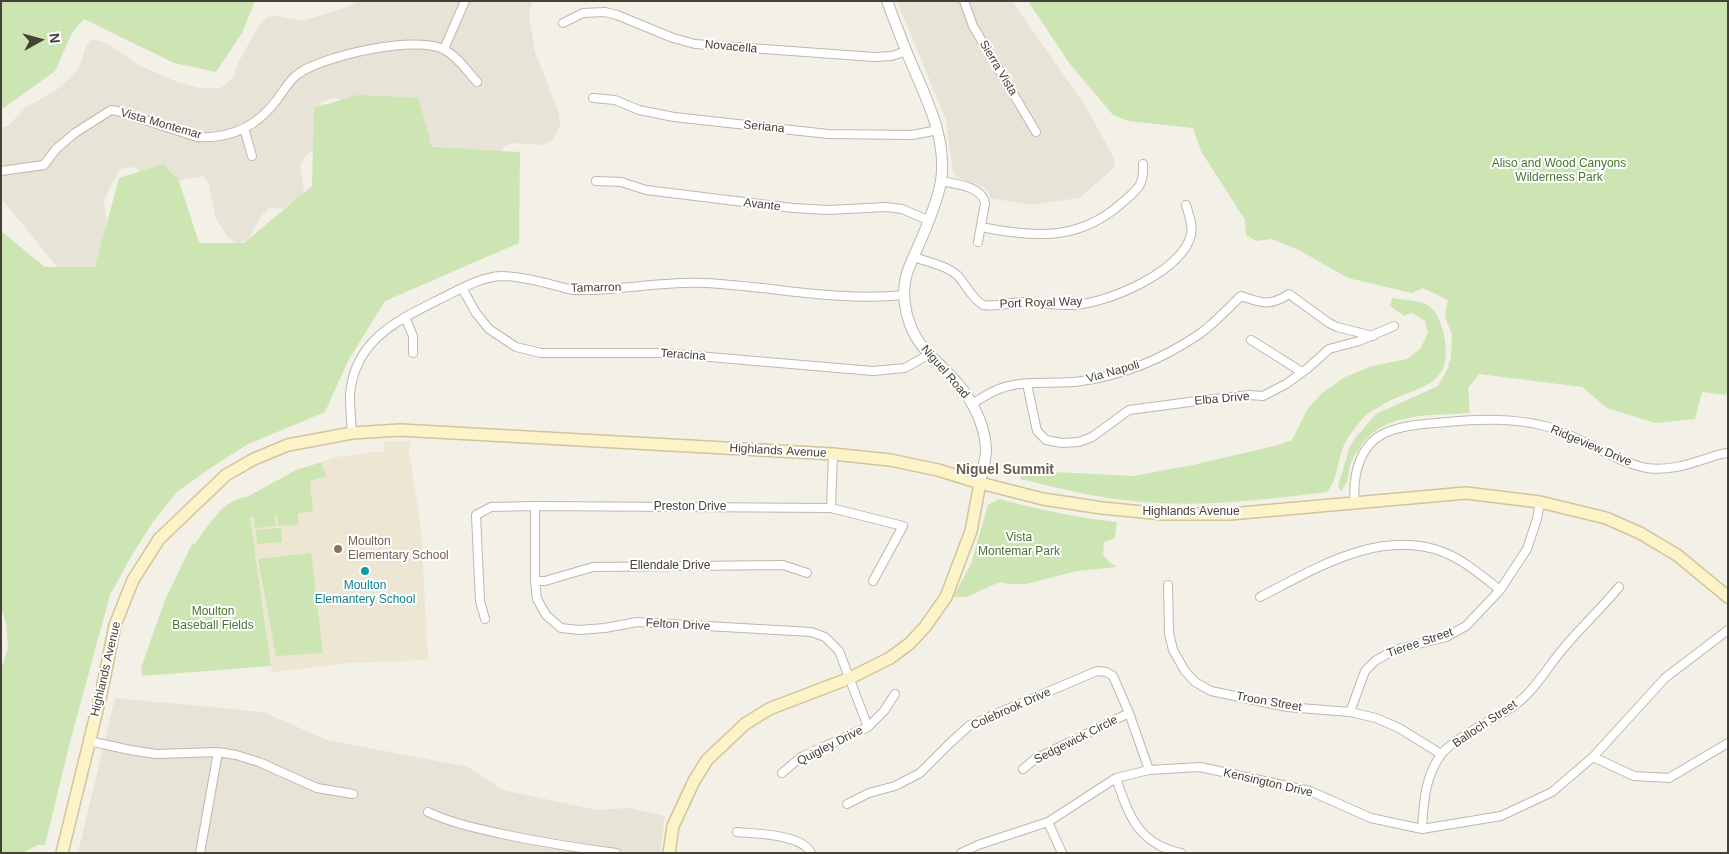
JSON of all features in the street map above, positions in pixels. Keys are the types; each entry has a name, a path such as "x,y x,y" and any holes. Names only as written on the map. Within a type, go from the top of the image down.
{"main road":[{"name":"Highlands Avenue","path":"62,853 102,690 115,625 133,580 159,539 226,475 254,459 288,445 352,433 400,430 833,454 890,460 938,470 1043,499 1102,508 1162,514 1230,514 1466,494 1540,502 1606,518 1640,533 1677,555 1728,597"},
{"name":"Niguel Road","path":"669,853 673,826 694,781 707,760 745,724 769,709 850,678 890,658 909,644 925,627 946,596 971,531 980,483"}],"street":[{"path":"465,1 444,49 461,63 477,82"},
{"name":"Niguel Road","path":"887,1 938,130 942,158 941,181 934,207 906,277 904,295 911,328 917,340 964,392 981,424 986,451 980,483"},
{"name":"Sierra Vista","path":"964,1 973,26 1036,132"},
{"name":"Novacella","path":"563,23 583,13 605,12 673,38 695,44 874,57 892,56 906,51"},
{"name":"Vista Montemar","path":"1,171 44,165 56,149 111,110 197,137 210,138 225,135 260,120 296,75 312,65 329,59 406,44 444,49"},
{"name":"Seriana","path":"593,98 615,100 639,110 674,117 828,134 912,135 938,130"},
{"path":"244,128 252,156"},
{"path":"981,227 1021,235 1041,235 1064,232 1095,222 1109,214 1136,190 1144,178 1142,164"},
{"name":"Avante","path":"596,181 621,182 646,190 793,208 828,210 886,207 902,209 928,220"},
{"path":"941,181 979,192 984,197 985,202 978,242"},
{"name":"Port Royal Way","path":"914,257 950,270 958,276 972,295 983,305 1020,302 1075,305 1116,295 1148,279 1173,261 1187,247 1191,234 1191,224 1186,205"},
{"name":"Tamarron","path":"352,433 350,395 357,365 365,350 376,338 405,317 479,281 500,276 521,278 573,290 703,283 847,297 876,298 904,295"},
{"name":"Teracina","path":"462,288 476,313 489,329 516,347 540,353 662,353 873,372 905,368 928,354"},
{"name":"Via Napoli","path":"972,404 1000,389 1027,384 1082,381 1127,370 1151,361 1169,353 1200,334 1241,296 1269,304 1289,294 1329,323 1373,336"},
{"path":"405,317 413,336 413,353"},
{"name":"Elba Drive","path":"1027,384 1037,431 1041,436 1046,440 1062,443 1079,442 1092,437 1129,410 1249,395 1263,396 1275,391 1302,372 1329,349 1373,336 1394,326"},
{"path":"1251,340 1302,372"},
{"name":"Ridgeview Drive","path":"1355,503 1353,488 1356,468 1362,455 1372,442 1388,431 1409,426 1480,419 1545,426 1646,468 1666,469 1720,454 1728,454"},
{"path":"831,508 833,454"},
{"name":"Tieree Street","path":"1350,712 1365,671 1374,661 1394,650 1446,637 1466,626 1500,590 1527,549 1540,502"},
{"name":"Felton Drive","path":"535,506 535,581 537,599 546,615 561,628 579,630 606,628 637,622 811,632 825,637 839,651 868,727"},
{"name":"Preston Drive","path":"486,619 480,601 476,515 491,507 831,508 903,526 873,581"},
{"path":"1260,597 1324,564 1342,557 1381,547 1402,544 1442,552 1462,562 1500,590"},
{"name":"Ellendale Drive","path":"535,581 592,567 783,566 807,573"},
{"name":"Troon Street","path":"1168,584 1169,633 1173,650 1185,671 1195,682 1211,691 1287,707 1350,712 1376,718 1399,728 1441,754"},
{"name":"Balloch Street","path":"1422,830 1426,786 1441,754 1458,740 1516,704 1544,675 1562,650 1619,587"},
{"name":"Kensington Drive","path":"961,853 978,844 1048,822 1116,778 1148,770 1200,767 1301,789 1310,791 1371,818 1422,830 1501,816 1552,792 1593,757 1665,678 1728,630"},
{"name":"Colebrook Drive","path":"848,804 869,793 896,786 920,773 970,725 1097,671 1106,672 1113,676 1129,713"},
{"name":"Quigley Drive","path":"782,773 801,757 868,727 884,712 895,694"},
{"path":"1129,713 1148,770"},
{"name":"Sedgewick Circle","path":"1023,769 1035,758 1129,713"},
{"path":"89,741 156,754 218,752 236,755 259,762 317,788 353,794"},
{"path":"1593,757 1634,776 1669,778 1728,743"},
{"path":"200,853 218,752"},
{"path":"1116,778 1130,815 1140,831 1155,844 1181,853"},
{"path":"428,812 445,820 551,849 616,853"},
{"path":"1048,822 1062,853"},
{"path":"737,832 785,838 800,843 810,850 811,853"},
{"path":"978,844 981,853"}],"shaded area":[{"path":"360,1 532,1 529,15 535,52 559,113 560,126 553,139 542,145 510,143 485,163 442,163 425,130 384,108 333,98 321,102 321,123 314,149 304,158 300,166 304,190 301,202 290,209 269,208 262,215 249,238 239,244 228,238 215,217 209,183 203,176 162,183 151,179 134,167 121,169 112,182 104,202 107,227 95,266 78,276 57,267 1,198 1,128 8,126 25,108 59,88 74,74 81,63 86,46 93,39 106,43 141,66 177,82 200,88 221,88 233,77 238,63 258,27 267,17 278,16 303,21"},
{"path":"897,1 1012,1 1086,107 1115,160 1114,168 1079,198 1031,205 990,198 988,191 982,186 958,178 953,172 946,120"},
{"name":"Moulton Elementary School","path":"384,441 413,441 409,450 421,529 428,660 350,663 272,672 250,517 313,512 310,481 318,478 323,468 322,462 337,457 384,451"},
{"path":"115,698 263,712 327,740 468,767 503,790 596,810 629,808 665,816 660,853 78,853"}],"green space":[{"path":"1,1 255,1 242,33 216,72 174,63 84,19 72,33 55,71 1,110"},
{"name":"Aliso and Wood Canyons Wilderness Park","path":"1028,1 1728,1 1728,395 1702,392 1695,419 1655,423 1607,408 1582,387 1479,374 1468,388 1470,413 1412,417 1385,425 1373,433 1358,450 1351,463 1348,480 1341,491 1338,486 1349,449 1355,438 1376,414 1438,386 1449,366 1451,358 1452,335 1445,316 1448,300 1423,288 1412,293 1348,278 1299,250 1272,239 1257,241 1246,235 1245,220 1201,151 1193,128 1128,121 1113,115 1070,64"},
{"path":"358,95 418,98 432,147 520,152 519,243 385,301 348,361 325,412 248,444 177,492 153,522 110,595 70,742 45,845 38,845 22,853 1,853 1,670 8,648 6,624 1,607 1,231 45,267 95,267 119,178 163,164 179,181 199,243 244,243 312,186 314,108"},
{"path":"1392,298 1419,302 1431,307 1443,331 1446,351 1444,365 1439,375 1430,383 1393,400 1365,416 1344,445 1335,477 1327,492 1230,502 1156,503 1104,497 1020,479 1027,465 1054,472 1133,476 1193,465 1292,440 1307,410 1321,394 1345,377 1372,366 1407,359 1421,348 1428,332 1425,321 1412,313 1404,316 1390,306"},
{"name":"Moulton Baseball Fields","path":"322,462 327,476 310,481 313,512 298,513 298,525 278,526 277,515 275,515 276,526 255,528 254,517 250,517 271,666 142,676 141,668 165,600 192,544 195,544 217,514 231,502 247,497 296,470"},
{"name":"Vista Montemar Park","path":"999,499 1057,513 1117,522 1115,538 1104,542 1103,554 1109,562 1117,567 1077,571 1026,584 1000,582 966,597 953,597 971,564 988,505"},
{"path":"281,528 282,542 257,544 256,530"},
{"path":"311,553 323,653 276,656 258,559"}],"place":[{"name":"Moulton Elementary School","path":"338,549"},
{"name":"Moulton Elemantery School","path":"365,571"}],"district":[{"name":"Niguel Summit","path":"1005,470"}]}
